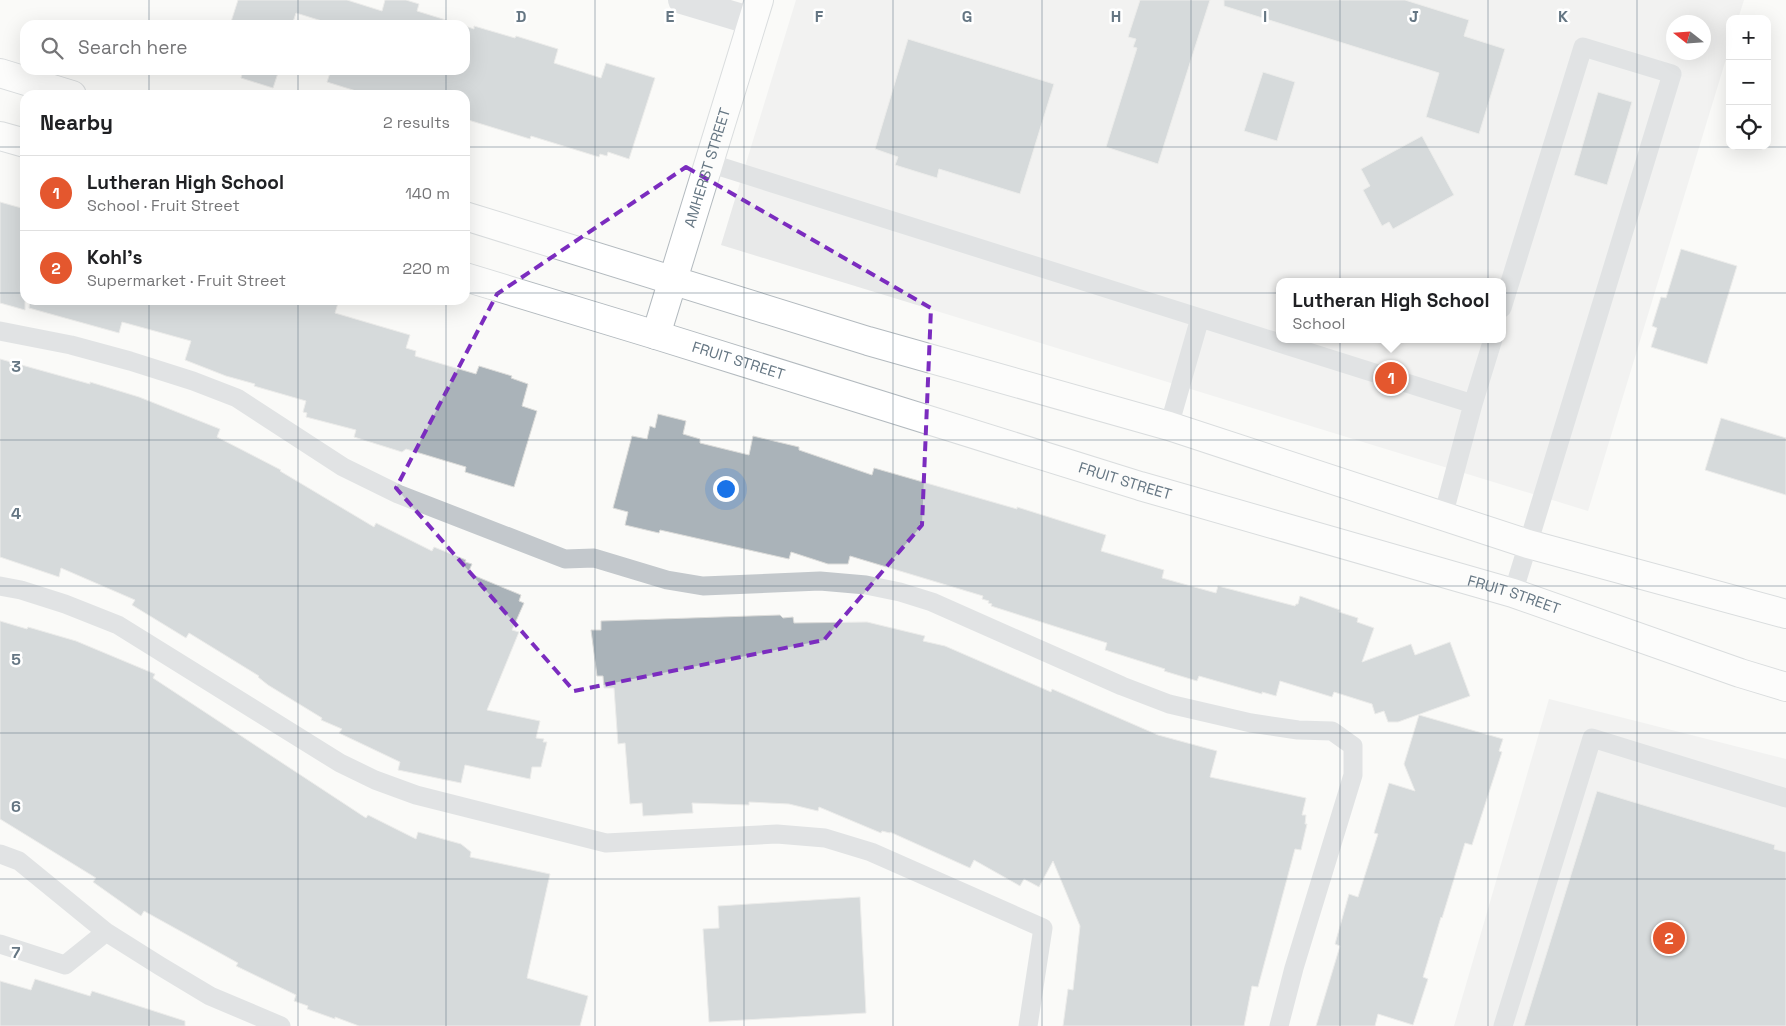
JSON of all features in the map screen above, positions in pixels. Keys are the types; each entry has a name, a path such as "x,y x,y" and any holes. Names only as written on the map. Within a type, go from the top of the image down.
{"main road":[{"name":"AMHERST STREET","path":"656,334 755,11"},
{"path":"0,73 56,90"},
{"path":"0,136 20,142"},
{"path":"470,218 877,344 1169,426 1528,544 1786,614"},
{"name":"FRUIT STREET","path":"470,278 656,334 1140,486 1513,593 1730,670 1786,687"}],"street":[{"path":"682,0 755,11"}],"lane":[{"path":"1506,295 1583,47 1672,74 1513,593"},
{"path":"709,162 1276,342"},
{"path":"1169,426 1200,318"},
{"path":"0,331 71,345 130,361 237,398 351,471 398,494 565,559 594,558 667,580 703,586 820,582 866,585 900,592 940,605 1122,686 1169,704 1251,723 1298,730 1332,731 1353,746 1354,775 1294,968 1279,1026"},
{"path":"1279,343 1473,404"},
{"path":"1443,516 1473,404 1492,343"},
{"path":"0,586 21,590 65,604 118,625 340,763 375,780 416,795 606,843 777,834 824,838 871,852 1043,928 1028,1026"},
{"path":"1503,1026 1592,738 1786,798"},
{"path":"0,854 19,861 106,932 210,996 282,1026"},
{"path":"0,944 65,964 106,932"}],"highlighted area":[{"path":"686,167 931,308 922,525 824,640 574,691 396,488 497,294"}],"shaded area":[{"path":"796,0 1744,0 1739,15 1726,15 1726,59 1588,511 721,245"},
{"path":"1549,699 1786,759 1786,1026 1454,1026"}],"building":[{"path":"238,0 347,0 382,11 385,0 406,0 419,4 417,11 446,20 319,20 296,13 294,20 232,20"},
{"path":"1140,0 1210,0 1158,164 1106,147 1137,48 1133,47 1136,39 1128,37"},
{"path":"1224,0 1405,0 1469,20 1464,36 1505,49 1479,134 1426,117 1439,73 1224,6"},
{"path":"474,26 558,49 554,63 601,78 606,63 655,78 629,159 608,152 607,156 600,154 599,157 531,136 530,139 470,121 470,90 353,90 327,82 329,75 470,75 470,28 474,29"},
{"path":"908,39 1054,84 1020,194 939,169 937,178 895,165 898,157 875,149"},
{"path":"1263,72 1295,82 1277,141 1244,131"},
{"path":"242,75 277,75 273,88 241,78"},
{"path":"1598,92 1632,102 1607,185 1574,175"},
{"path":"1422,136 1454,195 1393,229 1389,222 1382,226 1363,190 1370,186 1361,169"},
{"path":"0,202 20,208 20,305 25,305 25,310 0,303"},
{"path":"1681,249 1737,266 1707,364 1651,347 1657,328 1652,326 1661,297 1666,298"},
{"path":"29,305 337,305 335,313 410,335 406,348 416,351 415,356 476,374 479,366 512,376 511,378 528,384 522,406 537,411 514,487 465,472 466,467 406,449 402,452 354,437 356,430 306,417 307,413 303,412 306,401 254,386 255,384 226,376 185,360 191,341 122,322 119,333 29,308"},
{"path":"0,359 90,384 90,382 139,397 220,429 217,437 281,470 374,527 376,523 432,551 434,547 466,560 465,562 472,564 468,573 521,595 519,601 524,603 512,630 519,632 487,710 540,721 536,738 544,739 543,742 547,742 541,767 532,767 530,779 465,765 461,783 398,770 400,762 339,733 342,729 321,720 322,718 268,685 259,676 189,633 186,638 132,605 135,600 61,568 59,577 0,557"},
{"path":"658,414 686,421 683,434 700,439 700,443 749,455 753,436 799,447 799,450 872,475 874,468 1017,509 1017,507 1106,535 1101,551 1164,570 1162,578 1216,593 1218,586 1295,606 1298,604 1300,596 1340,610 1339,612 1358,618 1357,622 1374,628 1362,662 1411,644 1415,655 1450,642 1470,696 1398,722 1388,722 1384,711 1375,714 1372,704 1334,692 1332,697 1280,681 1276,696 1262,692 1262,694 1199,676 1197,681 1164,671 1165,669 1105,650 1107,643 991,606 992,604 988,603 989,601 982,599 983,596 850,556 848,564 828,564 791,552 789,559 660,530 659,533 625,525 628,512 613,508 632,436 647,439 650,426 655,428"},
{"path":"1721,418 1786,438 1786,495 1705,470"},
{"path":"780,615 783,618 793,617 794,623 867,622 925,636 923,641 945,646 1051,692 1052,689 1158,735 1217,751 1210,777 1306,798 1302,815 1306,815 1305,824 1307,824 1301,850 1295,849 1258,987 1252,986 1244,1026 1063,1026 1068,989 1073,990 1080,926 1053,861 1039,887 1024,879 1020,886 974,860 970,868 890,832 882,831 881,833 819,807 818,811 789,804 749,802 749,805 692,803 693,813 643,816 642,803 630,804 625,743 618,744 614,688 604,688 603,676 597,676 591,630 601,630 601,621"},
{"path":"0,621 76,641 155,674 153,678 366,818 368,815 416,839 418,832 461,844 471,852 470,857 550,874 527,978 588,996 580,1026 359,1026 335,1017 335,1019 307,1009 308,1006 294,1001 296,995 236,966 238,963 144,911 141,916 93,882 96,878 0,819"},
{"path":"1419,715 1503,739 1499,751 1502,752 1472,845 1465,843 1441,917 1423,977 1428,979 1413,1025 1378,1014 1375,1026 1316,1026 1340,946 1335,944 1349,894 1358,897 1378,834 1374,833 1389,783 1415,791 1404,764"},
{"path":"1597,791 1775,845 1774,849 1786,852 1786,1026 1524,1026"},
{"path":"860,897 866,1013 709,1022 703,929 719,928 718,906"},
{"path":"35,979 90,996 92,991 185,1021 185,1026 0,1026 0,981 31,990"}],"place":[{"name":"Lutheran High School","path":"1391,378"},
{"name":"Kohl's","path":"1669,938"}]}
